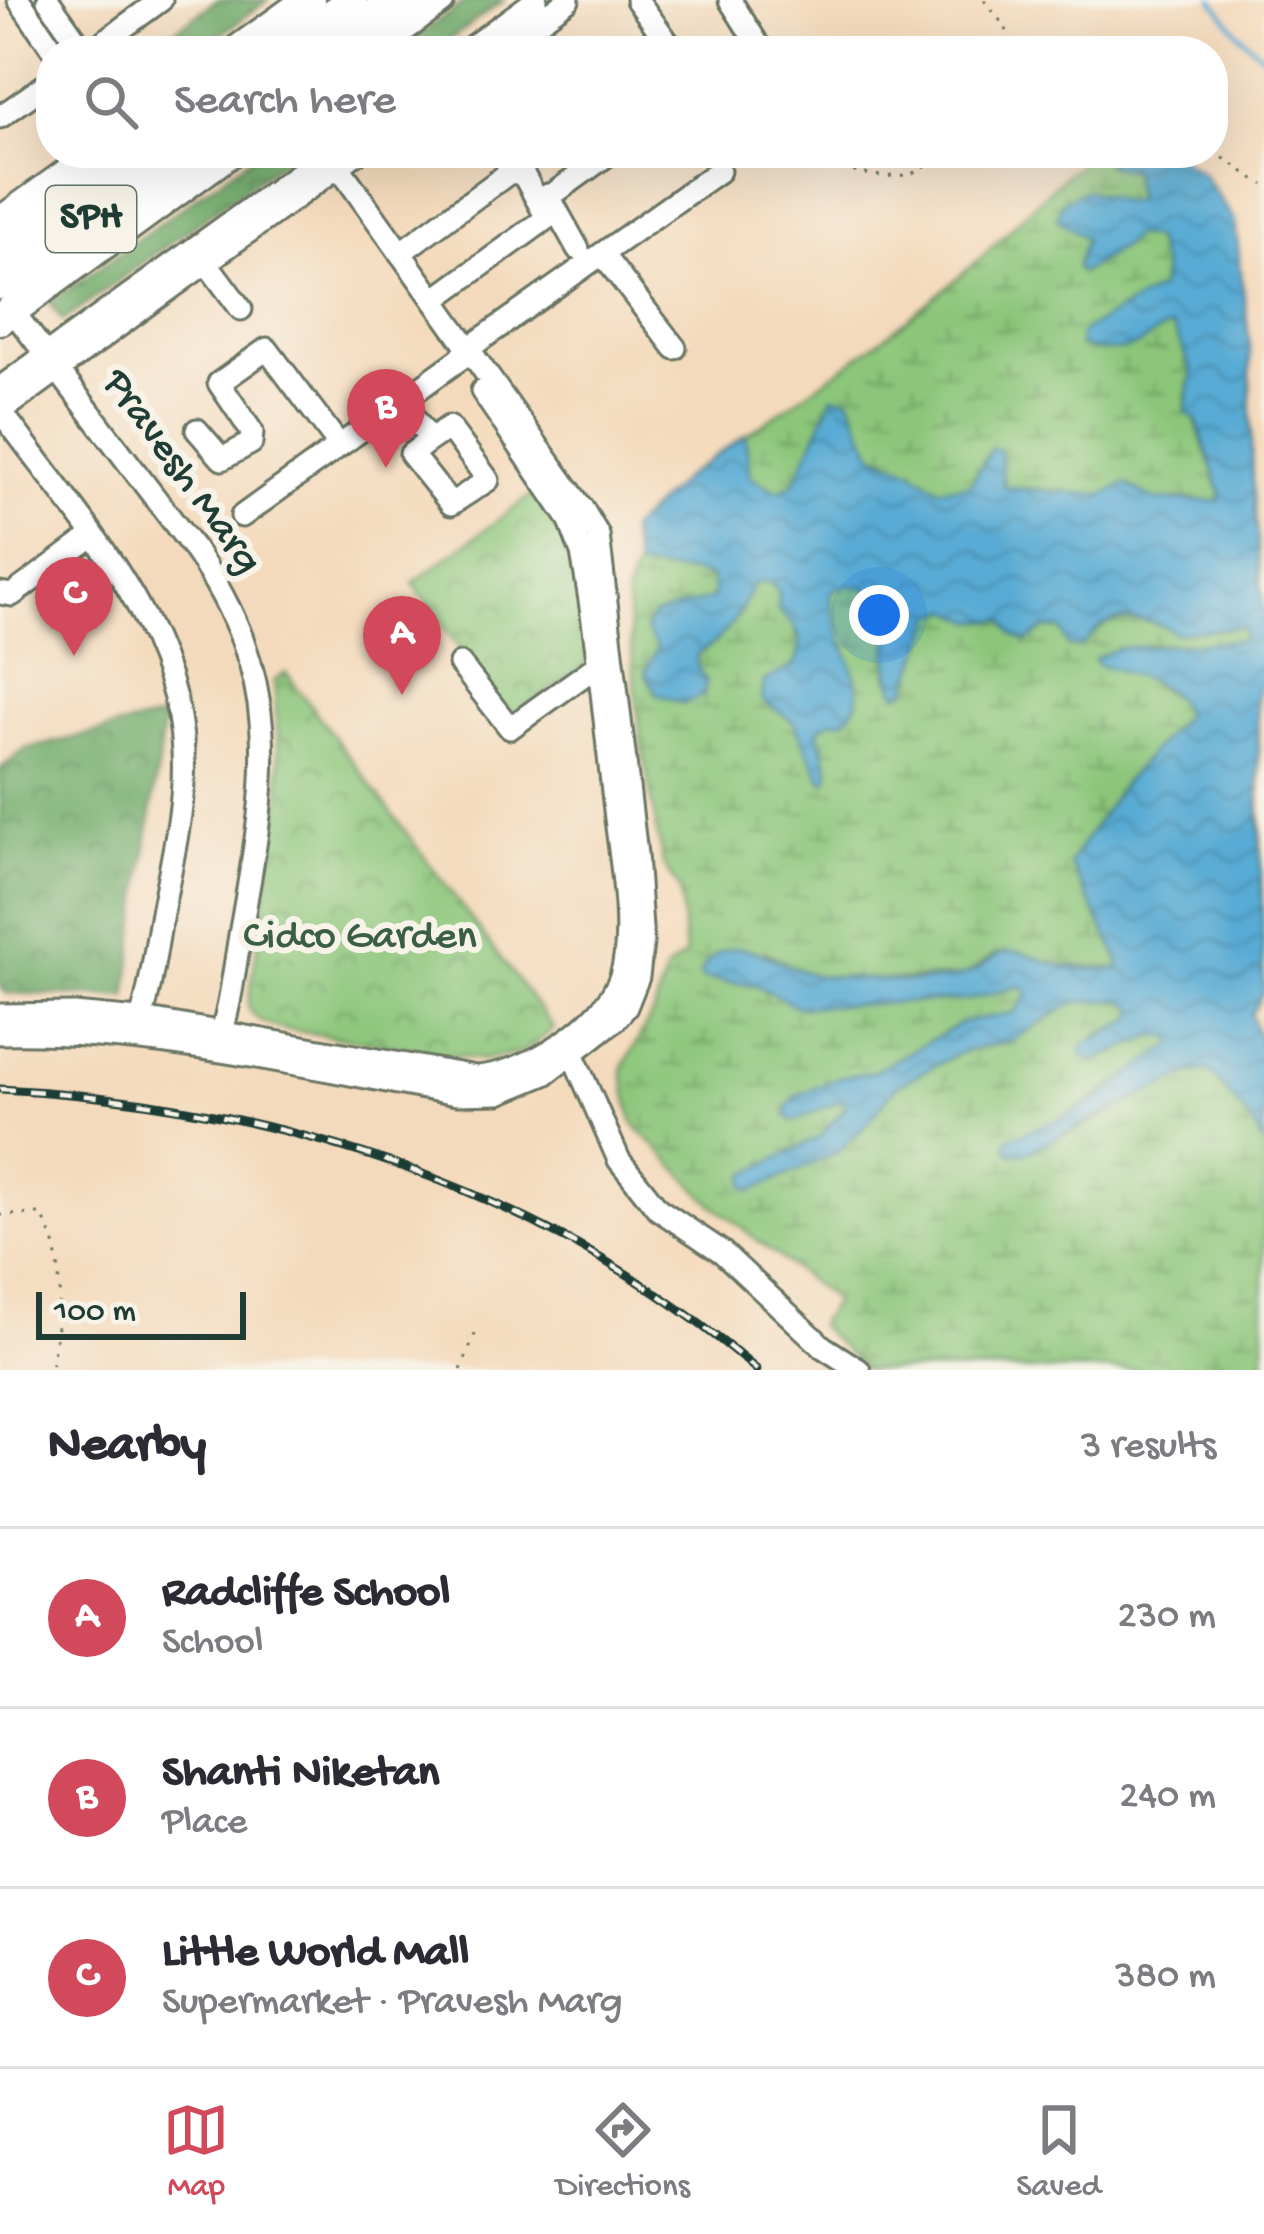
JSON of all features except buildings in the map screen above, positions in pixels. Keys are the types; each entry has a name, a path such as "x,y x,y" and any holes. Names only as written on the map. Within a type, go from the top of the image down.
{"highway":[{"path":"259,36 309,0"},
{"path":"302,36 352,0"},
{"path":"345,36 395,0"},
{"path":"390,36 440,0"},
{"path":"0,223 76,168"},
{"name":"SPH","path":"0,253 118,168"},
{"name":"SPH","path":"4,304 164,168"},
{"path":"4,304 206,168"}],"street":[{"path":"19,0 44,36"},
{"path":"48,0 76,36"},
{"path":"487,36 536,0"},
{"path":"519,36 568,0"},
{"path":"637,0 663,36"},
{"path":"730,0 753,36"},
{"path":"109,36 158,1"},
{"path":"0,117 36,92"},
{"path":"138,1029 176,838 183,749 175,695 157,644 92,536 0,411 51,362 322,168"},
{"path":"0,388 51,362 206,262 323,168"},
{"path":"0,1015 138,1029 476,1077 521,1068 601,1033 626,1007 640,961 636,854 606,658 581,553 569,518 338,168"},
{"path":"339,168 434,300 464,354"},
{"path":"398,250 502,168"},
{"path":"523,168 549,197 578,249"},
{"path":"549,197 589,168"},
{"path":"242,515 719,171"},
{"path":"398,250 510,172 523,174 532,186 548,218 434,300"},
{"path":"602,254 675,347"},
{"path":"206,262 241,309"},
{"name":"Pravesh Marg","path":"4,304 194,549 238,626 261,710 265,780 219,1042"},
{"path":"197,430 222,459 251,443 252,432 219,383 267,349 339,445"},
{"path":"401,400 430,440"},
{"path":"0,592 12,595 92,536"},
{"path":"460,664 510,728 606,658"},
{"path":"0,1033 138,1029"},
{"path":"568,1046 620,1160 658,1209 722,1252 823,1347 859,1370"}],"path":[{"path":"985,0 1007,36"},
{"path":"1228,161 1264,185"},
{"path":"719,171 725,168"},
{"path":"843,168 891,176 922,168"},
{"path":"194,549 242,515"},
{"path":"0,1215 40,1214 53,1232 60,1311 51,1370"},
{"path":"461,1370 475,1334"}],"green space":[{"path":"217,0 268,0 219,36 167,36"},
{"path":"467,0 504,0 455,36 418,36"},
{"path":"236,168 273,168 63,321 50,303"},
{"path":"1075,168 1132,170 1136,200 1125,202 1084,190 1057,218 1085,239 1120,249 1134,235 1154,239 1163,269 1160,288 1123,310 1138,345 1159,329 1173,326 1192,371 1186,396 1220,501 1154,500 1126,484 1103,495 1004,487 1000,452 984,459 971,484 939,490 912,470 873,454 849,398 795,482 779,491 751,478 745,436 940,293"},
{"path":"537,491 565,524 572,542 588,662 509,720 413,583"},
{"path":"636,567 712,578 713,598 653,615 657,648 684,704 704,695 706,682 697,666 697,654 740,614 754,583 768,582 778,590 802,645 795,665 762,700 794,722 830,769 819,744 819,728 830,721 857,682 831,613 831,592 848,585 869,588 882,617 894,624 888,676 907,690 934,614 951,610 974,621 1005,620 1061,629 1081,647 1102,627 1119,621 1150,622 1176,633 1243,627 1245,640 1119,648 1145,678 1180,702 1184,715 1122,785 1070,863 1120,961 1119,968 1059,965 1018,952 996,953 964,976 890,980 810,975 766,952 703,979 756,985 798,1007 1023,985 1028,994 1014,1013 963,1022 873,1072 840,1077 845,1107 820,1137 747,1174 865,1126 897,1085 962,1052 1011,1041 1074,1002 1125,1000 1137,1009 1134,1019 1098,1034 1094,1061 1154,1036 1174,1037 1174,1045 1059,1121 1009,1138 1024,1153 1168,1081 1210,1071 1258,1131 1264,1148 1264,1370 865,1370 818,1325 834,1301 712,1204 633,1123 622,1069 655,1009 666,970 685,956 680,890 663,864 641,741 626,593"},
{"name":"Cidco Garden","path":"286,673 554,1029 522,1053 483,1060 278,1028 250,1011 281,795 274,681"},
{"path":"164,717 127,997 5,993 0,985 0,769 26,749"}],"water":[{"path":"1120,168 1195,168 1235,221 1250,346 1252,476 1264,619 1264,676 1257,699 1264,991 1251,1015 1264,1053 1264,1148 1258,1131 1210,1071 1193,1072 1024,1153 1013,1154 1007,1148 1008,1138 1094,1102 1173,1045 1173,1037 1154,1036 1094,1061 1084,1057 1085,1044 1134,1019 1136,1009 1125,1000 1074,1002 1011,1041 962,1052 897,1085 836,1153 752,1191 744,1185 746,1174 820,1137 845,1107 841,1100 794,1121 787,1116 787,1107 798,1095 840,1077 873,1072 964,1022 1014,1013 1028,994 1022,986 967,1000 798,1007 756,985 703,979 700,973 713,957 727,949 743,948 807,973 892,981 962,976 1010,952 1070,967 1119,968 1120,961 1070,863 1122,785 1184,715 1179,703 1160,686 1098,665 1094,659 1119,648 1244,640 1243,627 1175,633 1150,622 1121,620 1101,627 1081,647 1068,646 1061,629 1046,628 1026,642 1012,634 1005,620 974,621 951,610 934,614 907,690 897,694 889,659 894,624 869,603 868,588 848,585 831,592 832,605 856,679 857,702 846,719 819,728 829,772 829,779 822,780 794,722 762,700 764,681 795,665 800,648 796,629 778,611 778,590 768,582 754,583 732,624 697,654 697,666 706,682 703,695 684,704 657,694 645,673 657,648 645,630 653,615 713,598 712,578 636,567 629,530 685,477 745,435 751,478 779,491 795,482 833,396 849,398 873,453 912,470 939,489 971,484 992,447 1000,451 1004,487 1102,495 1126,484 1154,500 1219,501 1221,493 1196,419 1186,413 1192,371 1173,327 1123,349 1079,346 1081,332 1160,288 1163,269 1154,239 1134,235 1081,273 1076,268 1085,239 1057,218 1063,202 1084,190 1125,202 1136,199 1132,171"}],"waterway":[{"path":"1213,0 1264,57"}],"railway":[{"path":"0,1089 205,1113 305,1136 402,1166 497,1205 588,1251 675,1306 757,1370"}],"place":[{"name":"Shanti Niketan","path":"386,468"},
{"name":"Little World Mall","path":"74,656"},
{"name":"Radcliffe School","path":"402,695"}]}
